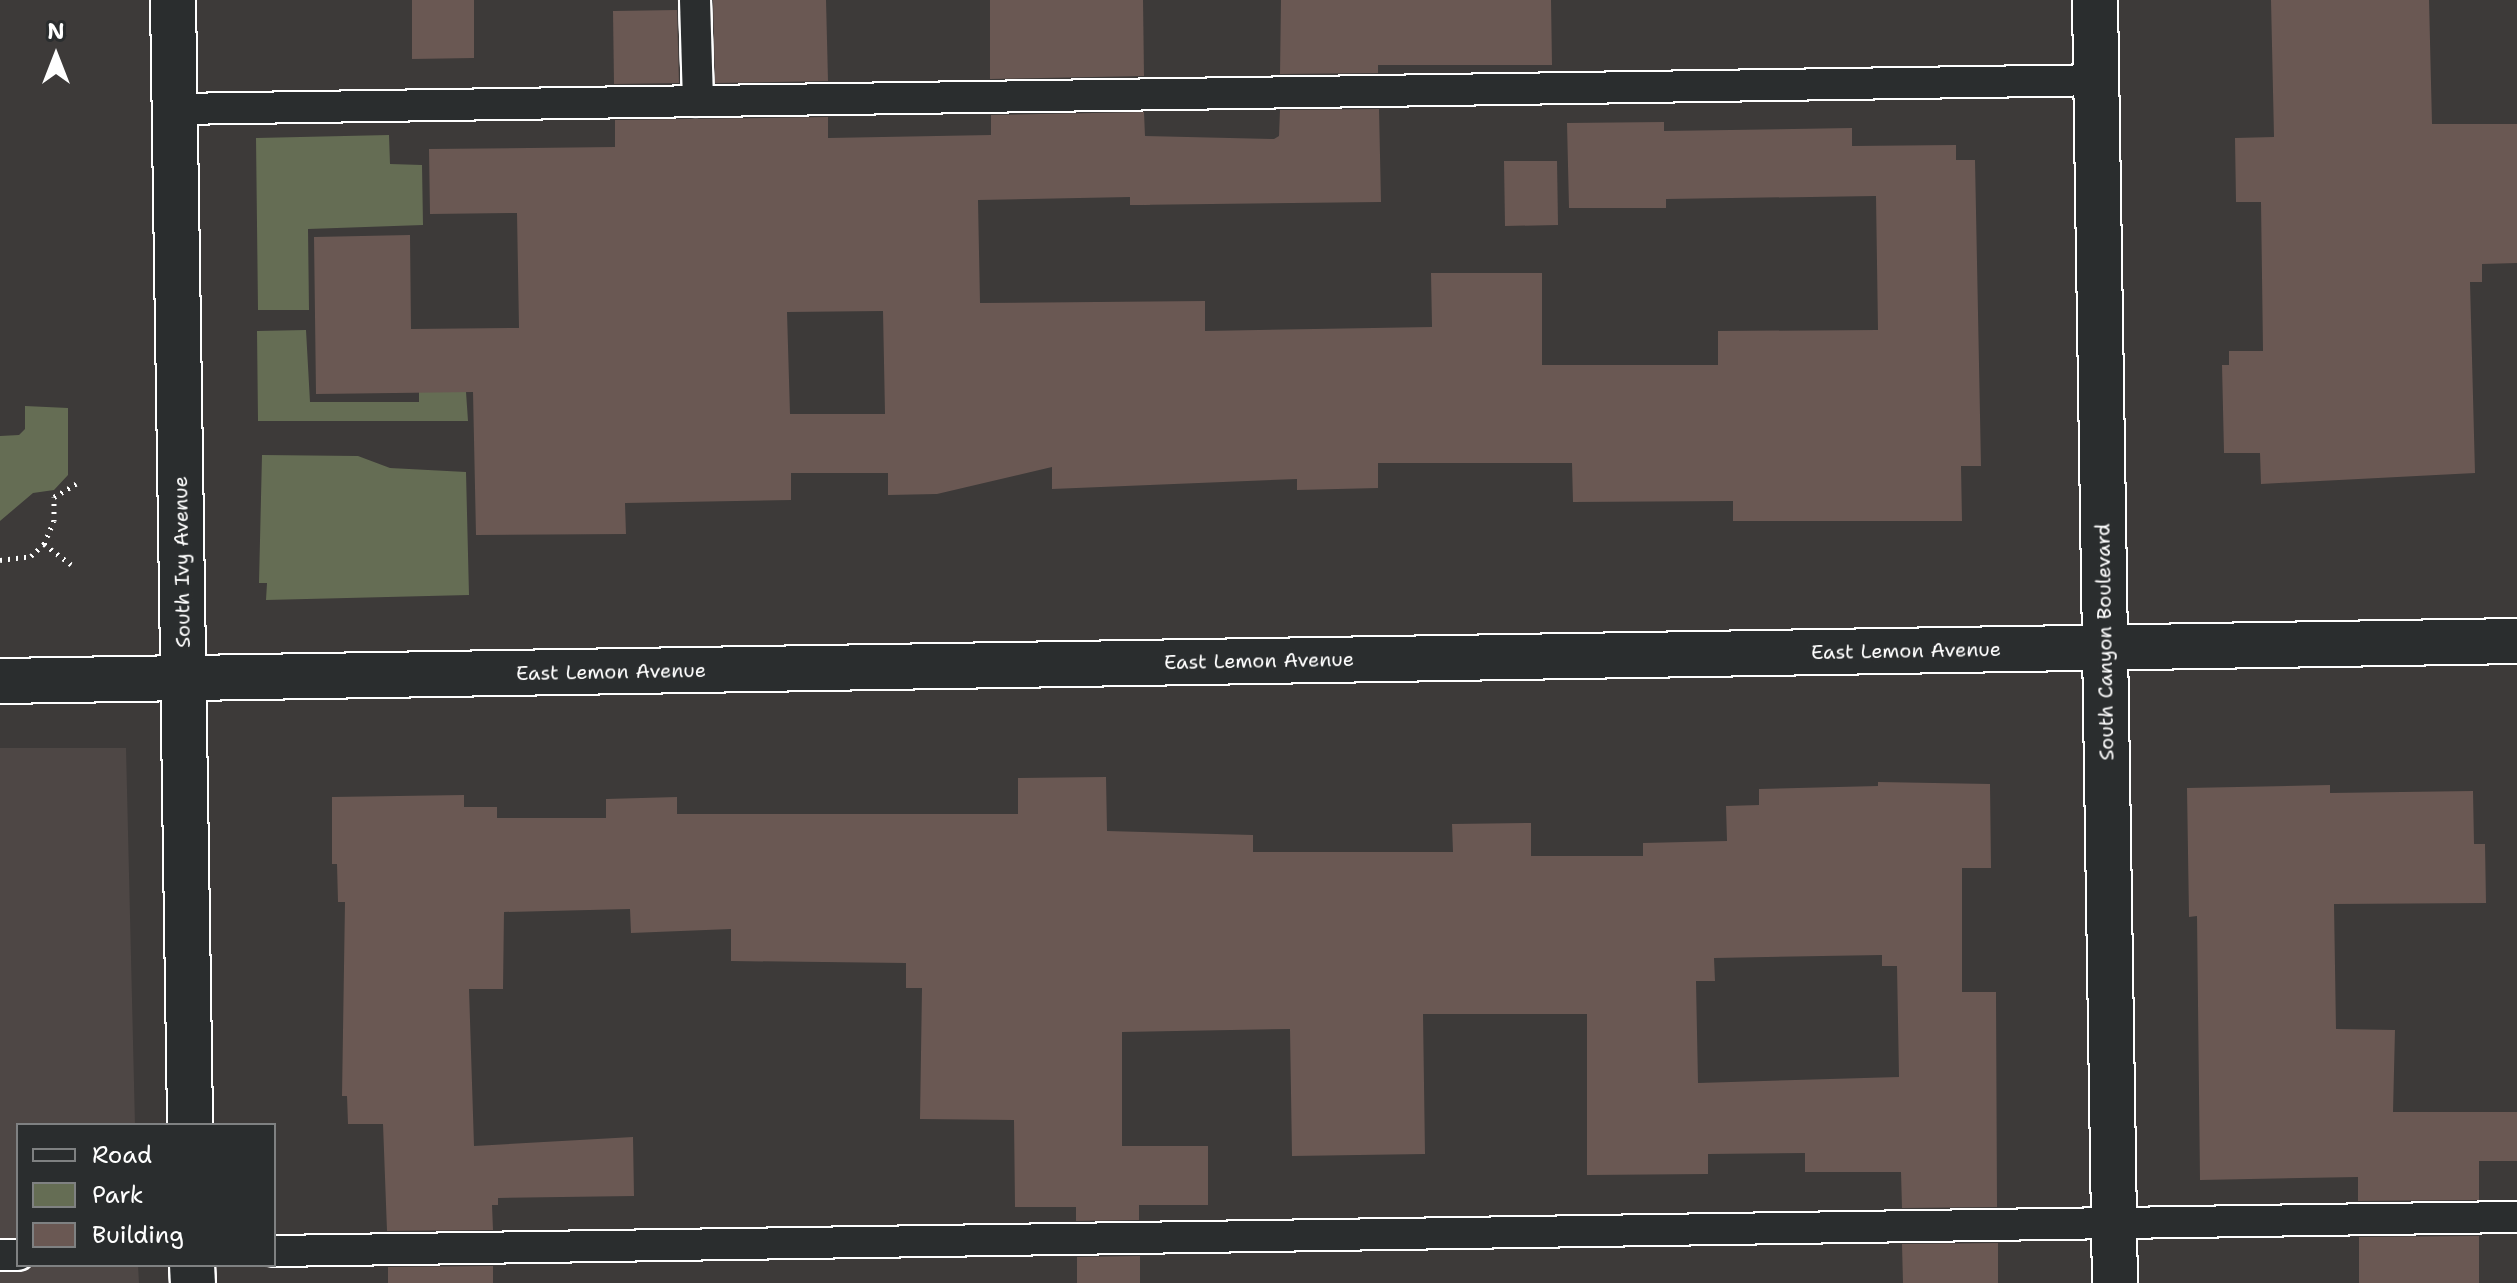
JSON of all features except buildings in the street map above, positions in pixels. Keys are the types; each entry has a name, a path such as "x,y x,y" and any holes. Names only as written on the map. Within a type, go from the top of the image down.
{"street":[{"name":"South Ivy Avenue","path":"173,0 190,1123"},
{"name":"South Canyon Boulevard","path":"2095,0 2115,1283"},
{"name":"East Lemon Avenue","path":"0,681 2517,641"}],"lane":[{"path":"695,0 698,101"},
{"path":"175,109 2097,80"},
{"path":"276,1251 2114,1220 2517,1217"}],"path":[{"path":"0,560 31,556 44,544 54,521 54,497 76,484"},
{"path":"44,544 71,564"}],"shaded area":[{"path":"0,748 126,748 135,1123 16,1123 16,1267 138,1267 139,1283 0,1283"}],"green space":[{"path":"389,135 390,164 422,165 423,225 308,229 309,310 258,310 256,138"},
{"path":"306,330 310,402 419,402 419,348 463,348 468,421 258,421 257,331"},
{"path":"25,406 68,408 68,475 54,490 33,493 0,521 0,436 19,435 25,429"},
{"path":"262,455 358,456 390,468 466,472 469,595 266,600 267,583 259,583"}]}
